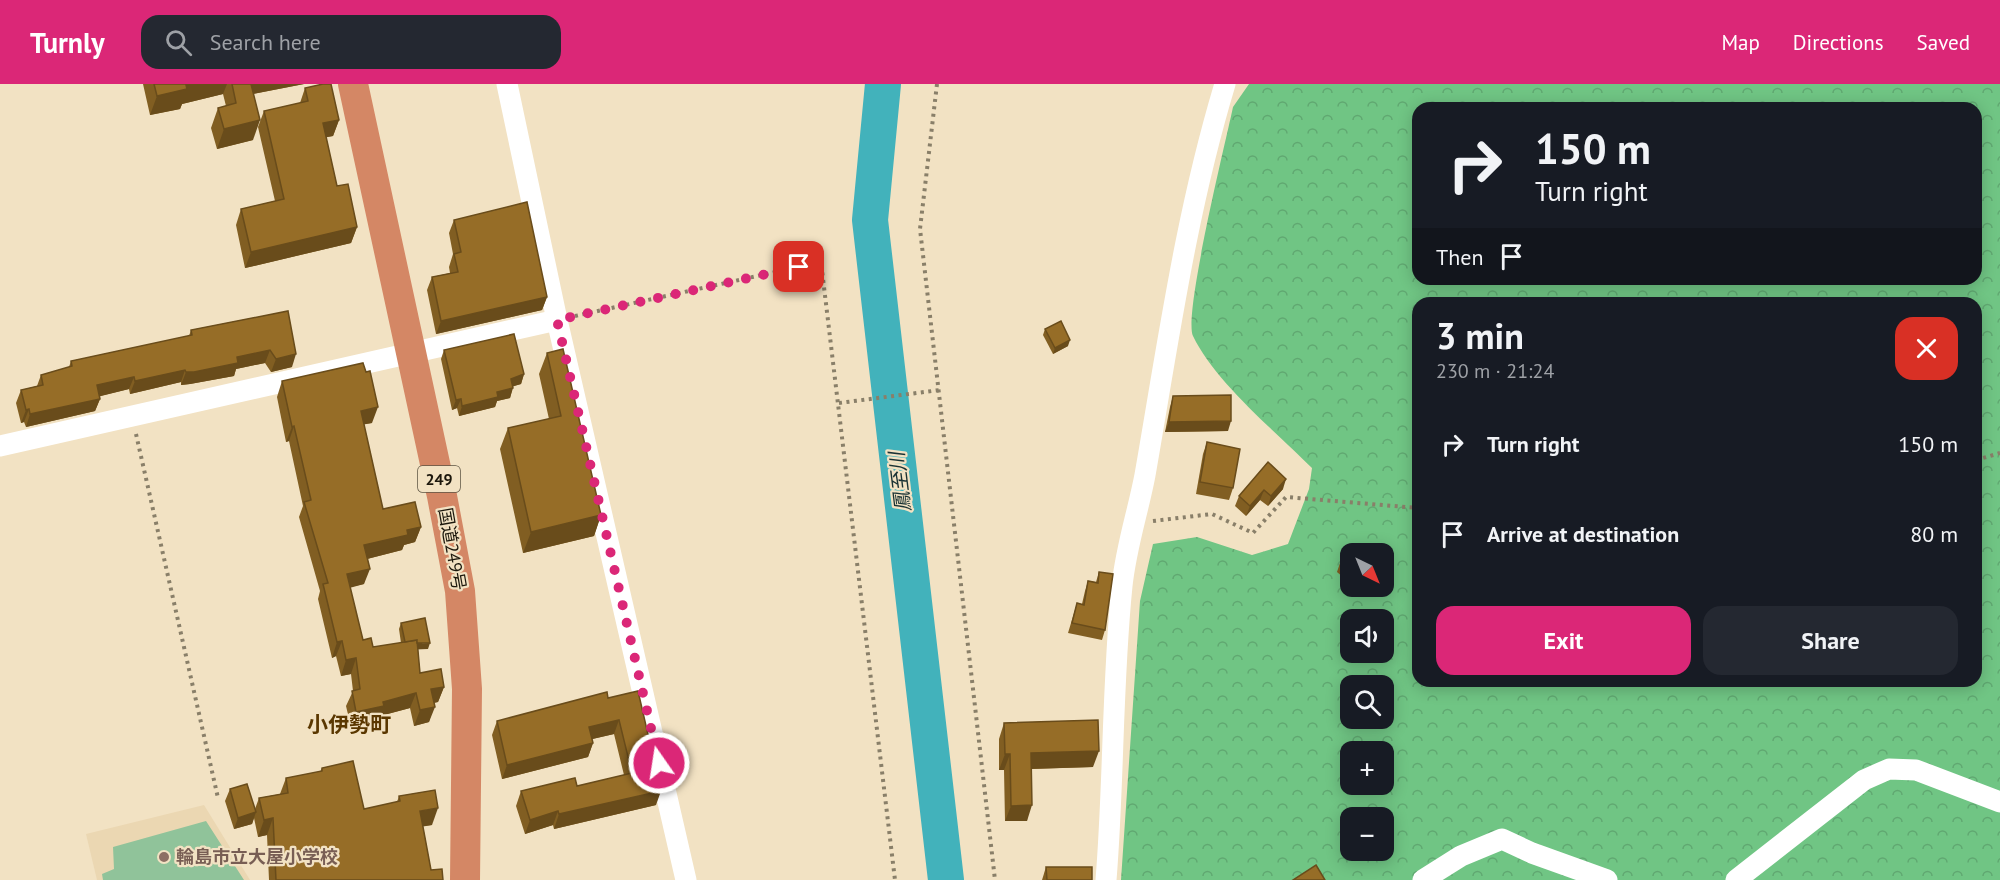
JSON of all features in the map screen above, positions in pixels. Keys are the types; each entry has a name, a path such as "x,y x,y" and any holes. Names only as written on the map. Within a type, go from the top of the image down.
{"highway":[{"name":"国道249号","path":"353,84 412,353 460,591 467,689 465,880"}],"street":[{"path":"507,84 557,320 686,880"},
{"path":"1107,880 1121,597 1132,524 1144,477 1155,403 1191,207 1225,84"},
{"path":"0,446 557,320"},
{"path":"1736,880 1864,780 1888,769 1916,770 2000,801"},
{"path":"1423,880 1461,856 1502,839 1532,853 1607,880"}],"path":[{"path":"938,84 920,229 995,880"},
{"path":"557,320 820,262 840,403 895,880"},
{"path":"840,403 940,390"},
{"path":"132,416 218,798"},
{"path":"1982,458 2000,453"},
{"path":"1132,524 1212,514 1253,533 1286,497 1412,508"}],"shaded area":[{"name":"輪島市立大屋小学校","path":"204,805 250,880 97,880 86,834"}],"green space":[{"path":"1249,84 2000,84 2000,880 1121,880 1140,601 1153,544 1197,537 1252,555 1288,544 1309,489 1312,468 1231,388 1216,371 1193,336 1194,296 1233,107"},
{"name":"輪島市立大屋小学校","path":"206,821 244,880 103,880 102,874 114,869 113,847"}],"building":[{"path":"154,84 189,84 186,85 187,89 157,96"},
{"path":"232,84 251,84 260,120 224,129 218,108 236,103"},
{"path":"331,84 339,120 323,123 337,186 348,184 357,227 251,252 241,209 284,199 264,111 308,101 305,88"},
{"path":"527,202 547,297 441,321 432,277 458,272 454,254 461,252 454,220"},
{"path":"288,311 296,354 276,359 270,350 237,357 238,363 194,372 185,370 135,381 134,377 97,385 100,399 30,414 29,409 26,410 21,390 43,385 41,375 72,366 71,361 192,335 191,330"},
{"path":"1061,321 1070,340 1055,348 1045,329"},
{"path":"514,334 524,374 511,379 513,388 497,392 498,397 462,406 461,399 456,400 444,350"},
{"path":"563,349 601,515 531,532 508,428 561,416 547,353"},
{"path":"363,363 366,372 370,371 378,407 361,411 383,509 415,502 421,527 407,530 408,535 364,545 370,569 347,574 363,640 371,638 373,647 417,640 420,673 441,669 444,687 431,689 435,707 420,710 416,693 383,702 384,706 356,712 352,691 360,689 356,658 346,660 342,641 337,642 323,584 328,583 304,502 311,500 282,381"},
{"path":"1231,395 1231,421 1169,422 1173,396"},
{"path":"1207,442 1240,449 1233,488 1200,482"},
{"path":"1268,462 1286,479 1271,496 1264,490 1250,506 1239,496"},
{"path":"1099,572 1113,574 1105,630 1072,623 1077,603 1084,605 1088,581 1098,583"},
{"path":"425,618 430,643 417,643 417,640 405,642 401,623"},
{"path":"638,691 661,791 559,814 558,811 530,820 521,791 575,778 577,786 632,773 619,720 589,727 593,743 507,765 497,721 607,692 608,698"},
{"path":"1098,720 1099,751 1031,753 1032,805 1011,806 1010,754 1005,754 1004,723"},
{"path":"353,761 364,809 400,801 399,796 435,790 438,808 420,811 431,870 442,869 443,880 276,880 273,818 264,820 259,798 288,793 286,778 322,771 322,768"},
{"path":"247,784 256,812 238,818 230,789"},
{"path":"1316,865 1325,880 1293,880"},
{"path":"1046,867 1092,867 1092,880 1047,880"}],"waterway":[{"name":"鳳至川","path":"883,84 870,220 946,880"}],"place":[{"name":"輪島市立大屋小学校","path":"164,857"}],"district":[{"name":"小伊勢町","path":"349,725"}],"route":[{"path":"659,763 557,320 799,267"}]}
